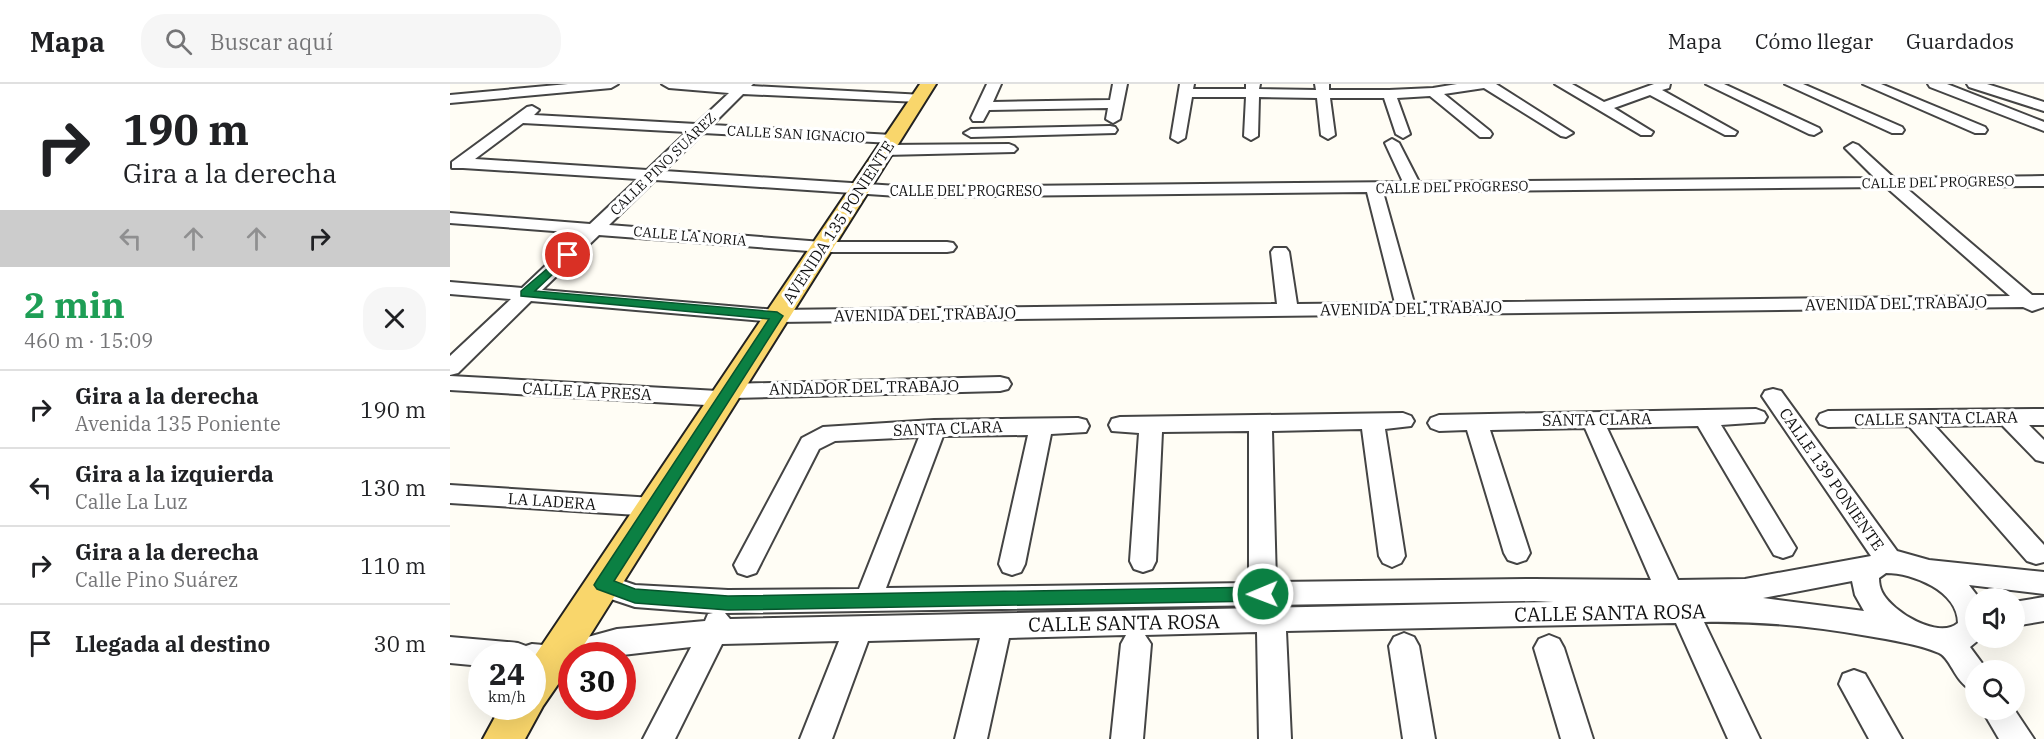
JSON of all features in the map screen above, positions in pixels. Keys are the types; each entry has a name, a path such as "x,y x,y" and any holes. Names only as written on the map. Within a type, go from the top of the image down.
{"main road":[{"name":"AVENIDA 135 PONIENTE","path":"546,656 603,585 923,91"},
{"path":"503,739 515,720"}],"street":[{"path":"450,99 610,84"},
{"path":"669,84 923,91"},
{"path":"994,84 970,136 1109,134 1119,84"},
{"path":"1178,138 1186,88 1323,89 1389,94 1432,92 1482,84"},
{"path":"1487,84 1566,133"},
{"path":"1562,84 1646,132"},
{"path":"1603,107 1668,84"},
{"path":"1713,84 1814,131"},
{"path":"1792,84 1897,130"},
{"path":"1870,84 1980,130"},
{"path":"1935,84 2044,127"},
{"path":"1972,84 2044,107"},
{"name":"CALLE PINO SUÁREZ","path":"450,368 743,87"},
{"path":"455,166 521,119 559,88"},
{"path":"1251,136 1252,89"},
{"path":"1323,89 1328,135"},
{"path":"1651,90 1730,132"},
{"path":"1432,92 1485,134"},
{"path":"1389,94 1397,138 1413,187"},
{"path":"984,106 1116,104"},
{"path":"1435,111 1452,108"},
{"name":"CALLE SAN IGNACIO","path":"521,119 698,129 889,144 1010,149"},
{"path":"1853,148 1889,182 2036,301 2044,316"},
{"name":"CALLE DEL PROGRESO","path":"455,166 653,174 925,192 2044,181"},
{"path":"1374,188 1406,309"},
{"name":"CALLE LA NORIA","path":"450,218 822,247 947,247"},
{"path":"1280,252 1288,299 1286,310"},
{"name":"AVENIDA DEL TRABAJO","path":"450,288 777,316 2036,301"},
{"name":"CALLE LA PRESA","path":"450,383 726,395"},
{"name":"ANDADOR DEL TRABAJO","path":"726,395 1000,384"},
{"name":"CALLE 139 PONIENTE","path":"1773,396 1881,565"},
{"name":"SANTA CLARA","path":"1439,423 1756,417"},
{"path":"2007,417 2044,454"},
{"name":"CALLE SANTA CLARA","path":"1828,419 2044,417"},
{"path":"1705,418 1783,548"},
{"path":"1915,418 2036,554"},
{"path":"1592,419 1744,739"},
{"path":"1120,425 1403,421"},
{"path":"1372,422 1392,556"},
{"path":"1476,422 1517,554"},
{"path":"1260,423 1275,739"},
{"path":"1143,561 1151,425"},
{"path":"1012,564 1041,426"},
{"name":"SANTA CLARA","path":"747,565 810,444 820,437 831,434 934,428 1078,426"},
{"path":"868,600 934,428"},
{"name":"LA LADERA","path":"450,494 653,507"},
{"path":"1965,631 1930,639 1910,632 1889,620 1874,605 1866,590 1865,576 1881,565 2044,584"},
{"name":"CALLE SANTA ROSA","path":"1679,602 1881,565"},
{"path":"1920,568 1942,579 1961,594 1965,600"},
{"name":"CALLE SANTA ROSA","path":"603,585 635,596 728,603 868,600 1267,607 1679,602 1802,612 1910,632"},
{"path":"659,739 728,603"},
{"name":"CALLE SANTA ROSA","path":"546,658 617,642 713,632 997,626 1267,607"},
{"path":"2025,612 2044,609"},
{"path":"971,739 997,626"},
{"path":"816,739 858,628"},
{"path":"1127,739 1136,644"},
{"path":"1404,646 1419,739"},
{"path":"1549,648 1577,739"},
{"path":"450,650 468,652"},
{"path":"1854,684 1886,739"},
{"path":"2004,720 2018,739"}],"route":[{"path":"568,255 525,294 777,316 603,585 635,596 728,603 1263,594"}]}
